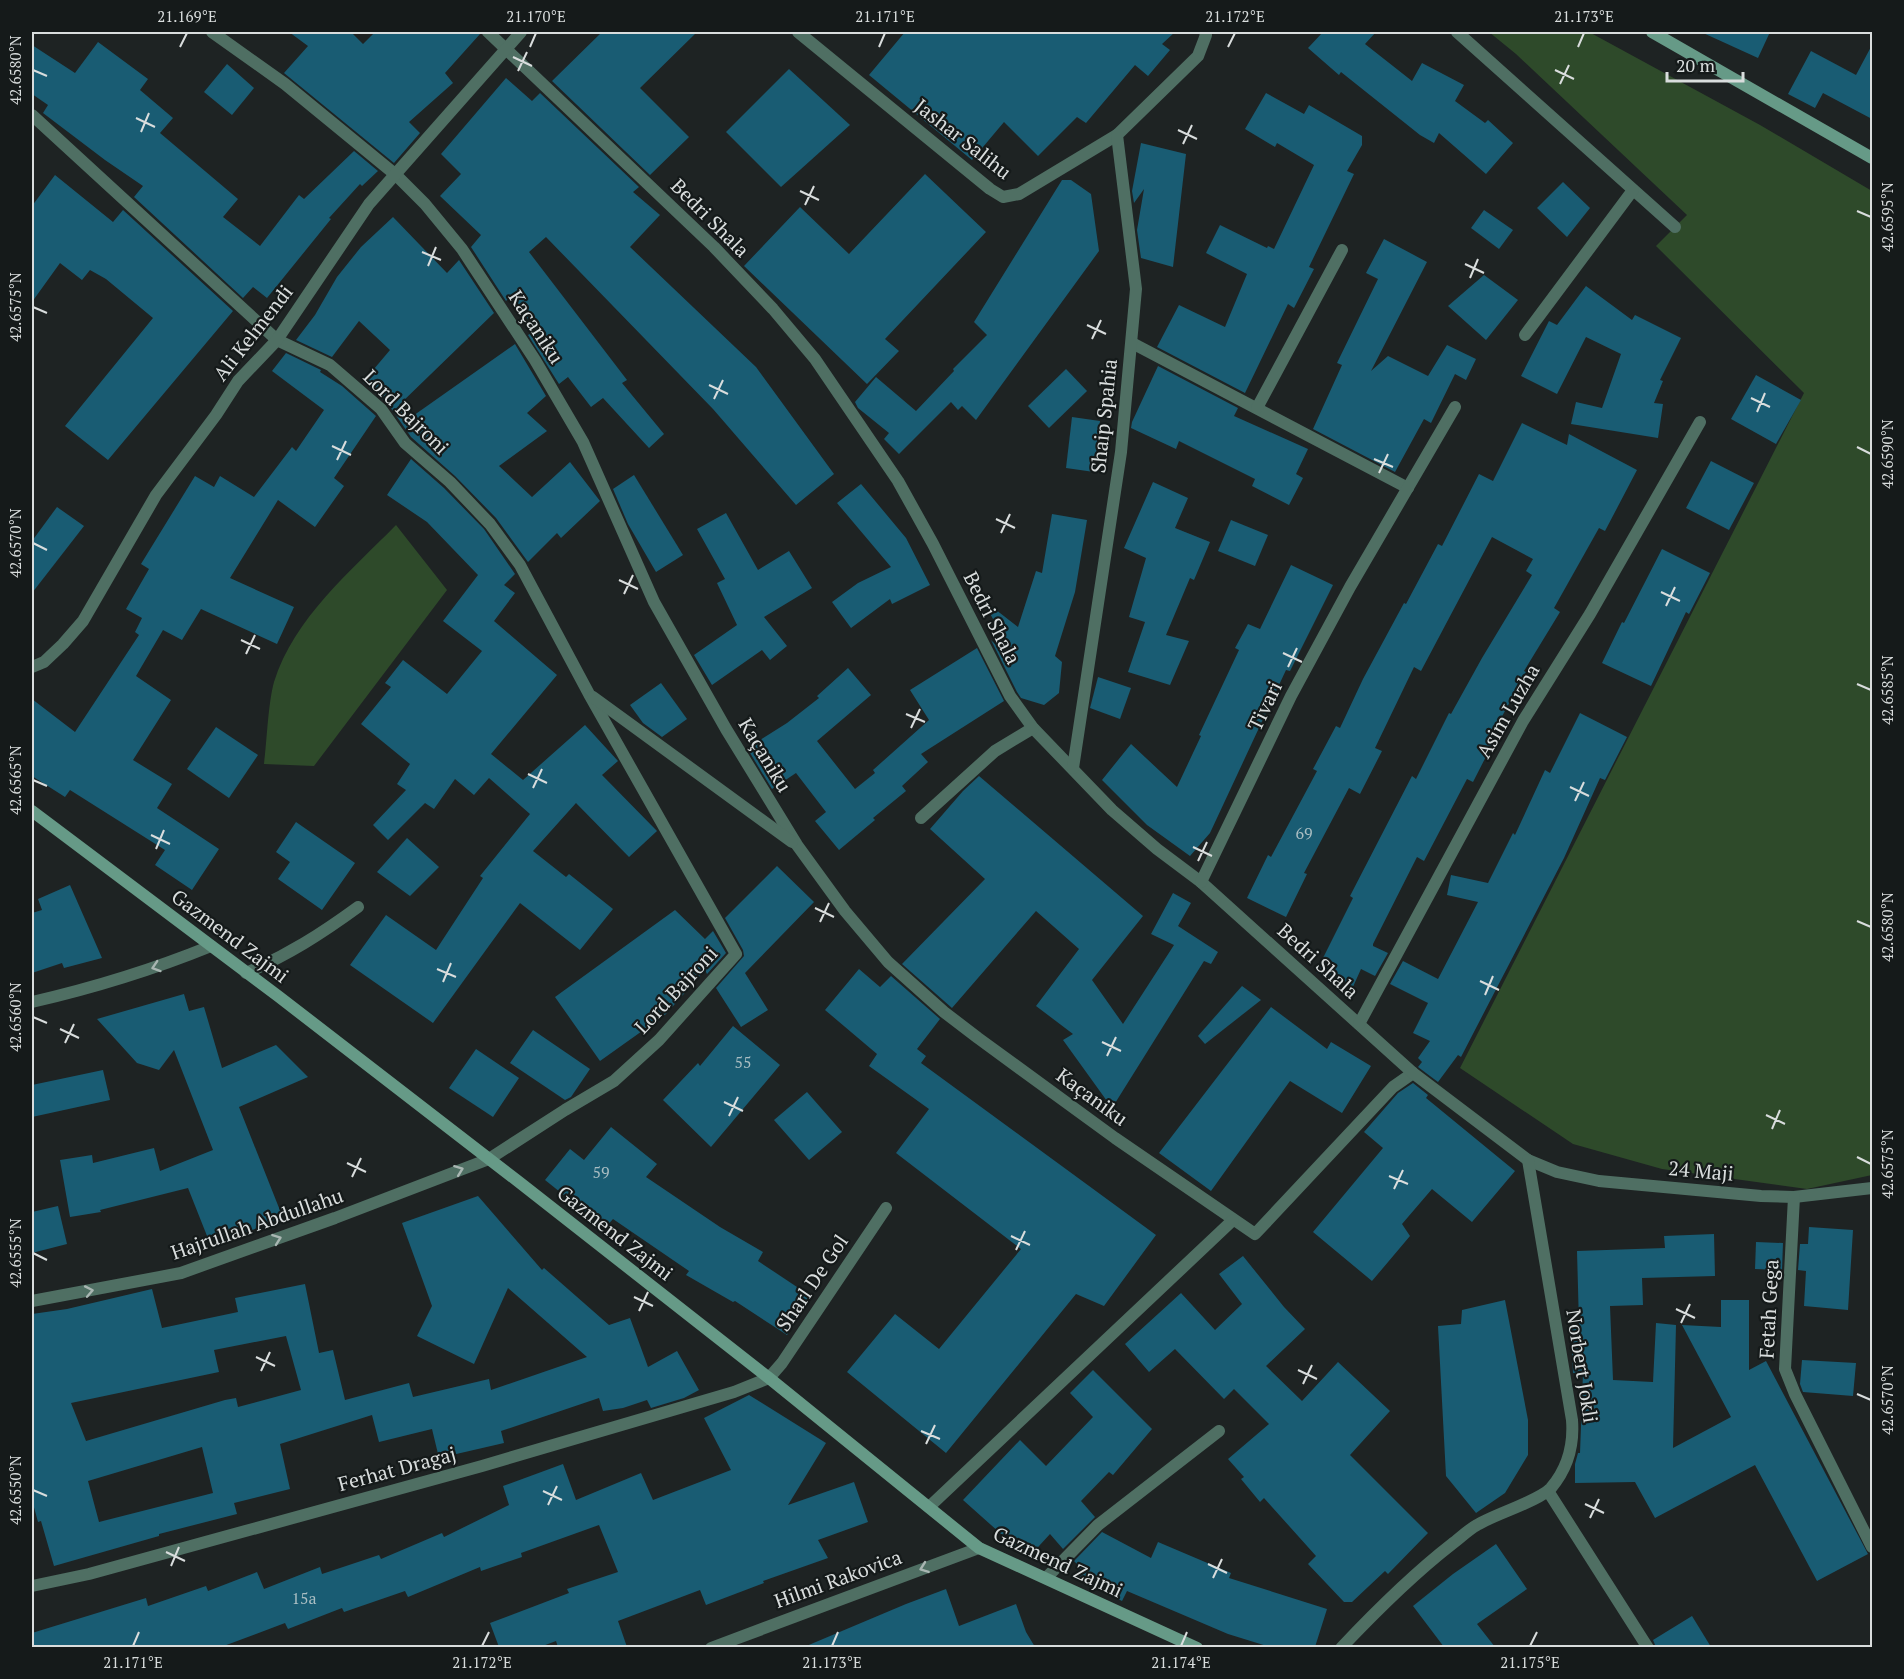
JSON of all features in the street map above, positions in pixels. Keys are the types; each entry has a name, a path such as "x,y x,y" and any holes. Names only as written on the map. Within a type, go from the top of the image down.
{"street":[{"name":"Kaçaniku","path":"213,32 285,84 396,175 425,204 462,249 535,360 583,442 654,602 726,729 797,845 845,911 888,962 944,1012 1107,1132 1255,1234 1394,1087 1413,1073"},
{"name":"Bedri Shala","path":"488,32 714,247 773,309 815,359 898,481 933,544 1010,696 1033,728 1113,810 1157,849 1201,882 1413,1073 1528,1160"},
{"name":"Ali Kelmendi","path":"32,667 44,662 83,621 156,495 216,415 238,381 277,340 369,204 521,32"},
{"name":"Jashar Salihu","path":"798,32 990,189 1003,197 1019,194 1117,135"},
{"path":"1117,135 1198,56 1205,32"},
{"path":"1457,32 1675,227"},
{"path":"1652,32 1872,158"},
{"name":"Lord Bajroni","path":"32,115 277,340 330,365 381,410 405,443 450,483 490,524 520,565 589,694 736,954 659,1040 614,1081 489,1159"},
{"name":"Shaip Spahia","path":"1073,768 1121,452 1136,289 1117,135"},
{"path":"1525,335 1634,190"},
{"path":"1257,408 1342,250"},
{"path":"1132,343 1408,488"},
{"name":"Tivari","path":"1201,882 1291,696 1350,587 1455,407"},
{"name":"Asim Luzha","path":"1359,1024 1523,721 1590,614 1700,422"},
{"name":"Lord Bajroni","path":"589,694 797,845"},
{"path":"921,818 995,751 1033,728"},
{"name":"Gazmend Zajmi","path":"32,811 489,1159 769,1378 979,1548 1197,1647"},
{"path":"246,973 315,939 358,907"},
{"path":"32,1002 86,989 170,963 211,946"},
{"name":"Hajrullah Abdullahu","path":"32,1301 181,1273 335,1218 489,1159"},
{"name":"24 Maji","path":"1528,1160 1557,1172 1599,1181 1761,1196 1794,1197 1872,1188"},
{"name":"Norbert Jokli","path":"1341,1647 1419,1572 1477,1525 1548,1491 1560,1476 1569,1459 1573,1440 1572,1420 1528,1160"},
{"name":"Fetah Gega","path":"1794,1197 1785,1369 1795,1394 1872,1547"},
{"name":"Sharl De Gol","path":"769,1378 782,1363 886,1208"},
{"path":"929,1507 1233,1220"},
{"name":"Ferhat Dragaj","path":"32,1586 89,1574 482,1466 734,1392 769,1378"},
{"path":"1046,1578 1098,1525 1219,1431"},
{"path":"1548,1491 1648,1647"},
{"name":"Hilmi Rakovica","path":"715,1646 979,1548"}],"green space":[{"path":"1489,32 1589,32 1760,125 1872,191 1872,1175 1807,1189 1662,1169 1573,1144 1460,1068 1804,393 1656,246 1687,215 1516,54"},
{"path":"396,525 447,590 314,766 264,764 274,682 295,637 343,578"}],"building":[{"path":"289,32 351,32 363,44 375,32 480,32 480,34 445,73 453,83 409,122 420,133 394,163 284,73 308,46"},
{"path":"602,32 697,32 640,88 689,137 650,175 552,81"},
{"path":"905,32 1175,32 1162,44 1170,50 1148,76 1135,65 1086,123 1077,117 1038,156 1004,122 972,160 869,75"},
{"path":"1323,32 1376,32 1365,44 1412,81 1422,63 1464,85 1455,101 1485,123 1488,120 1513,143 1486,174 1439,133 1434,143 1420,135 1341,72 1339,75 1308,48"},
{"path":"1701,32 1770,32 1758,58"},
{"path":"98,42 148,79 140,90 173,118 160,133 238,199 223,217 260,246 299,195 304,199 354,151 378,171 362,186 360,184 329,218 331,219 267,298 253,287 243,298 134,197 143,186 43,113 48,105 32,94 32,45 75,73"},
{"path":"1872,45 1872,119 1823,93 1815,108 1788,94 1811,51 1856,75"},
{"path":"227,64 254,88 232,115 204,92"},
{"path":"789,69 850,125 781,187 726,132"},
{"path":"506,78 532,101 540,93 639,187 633,192 660,215 630,247 756,367 834,474 796,505 713,409 546,237 529,252 627,380 622,383 664,434 649,448 603,398 591,407 568,377 559,384 528,335 536,330 511,296 506,301 471,247 481,235 440,196 461,174 441,154"},
{"path":"1266,93 1304,114 1309,105 1362,136 1362,145 1347,171 1354,174 1309,267 1314,269 1294,308 1288,304 1245,393 1157,347 1179,305 1225,327 1247,274 1206,253 1220,225 1267,248 1268,246 1274,249 1314,165 1277,143 1275,147 1245,129"},
{"path":"1141,143 1186,154 1173,267 1141,258 1137,230 1144,189 1134,203 1132,191"},
{"path":"925,174 986,232 885,339 899,351 867,384 744,266 800,207 849,254"},
{"path":"55,175 113,222 123,210 233,311 108,460 65,426 153,318 106,279 90,270 82,280 60,263 32,302 32,206"},
{"path":"1062,180 1071,180 1091,194 1099,251 976,420 962,406 958,410 951,402 899,454 884,439 889,433 858,408 855,402 876,377 916,411 954,371 953,369 987,335 974,322"},
{"path":"1563,182 1590,208 1567,237 1537,208"},
{"path":"1484,210 1513,230 1499,249 1471,228"},
{"path":"393,217 447,273 459,260 494,313 399,405 410,418 515,344 546,396 527,413 547,431 499,466 532,497 570,462 600,501 561,538 557,533 528,562 496,518 455,476 411,437 388,404 363,382 390,350 359,321 332,357 296,340 315,315 337,277 361,247"},
{"path":"1384,239 1427,262 1371,371 1388,356 1428,376 1447,345 1476,359 1466,380 1455,374 1431,423 1424,419 1395,472 1313,429 1342,365 1337,363 1378,279 1366,273"},
{"path":"1484,275 1518,300 1486,340 1448,306"},
{"path":"1586,286 1632,320 1635,315 1681,338 1660,380 1663,381 1654,403 1663,404 1658,438 1571,424 1576,402 1602,408 1621,354 1586,337 1557,394 1521,376 1549,321 1557,325"},
{"path":"286,353 321,370 320,372 342,386 376,416 334,478 344,486 315,527 278,500 230,578 294,607 277,644 201,609 182,640 163,630 136,676 171,700 133,760 172,784 157,808 219,849 192,890 155,865 165,850 70,790 65,797 32,776 32,699 75,732 139,635 135,632 142,618 126,609 149,569 141,564 195,476 214,487 220,476 254,497 292,447 296,451 324,410 272,371"},
{"path":"1158,366 1238,408 1234,416 1308,449 1296,474 1303,478 1289,505 1252,486 1255,479 1179,441 1176,449 1131,428"},
{"path":"1066,369 1087,391 1049,428 1028,406"},
{"path":"1756,375 1801,400 1776,444 1731,419"},
{"path":"1072,417 1100,421 1094,472 1066,468"},
{"path":"1522,423 1567,445 1569,434 1637,470 1605,531 1599,528 1554,608 1560,612 1524,671 1526,672 1492,735 1496,737 1473,782 1467,779 1424,861 1417,857 1373,944 1388,953 1375,976 1361,969 1352,989 1316,972 1353,898 1350,896 1412,776 1416,779 1449,713 1451,714 1532,575 1526,571 1533,559 1492,537 1421,671 1414,667 1375,748 1382,751 1360,794 1349,788 1304,873 1307,874 1286,917 1247,898 1268,855 1271,857 1317,771 1313,769 1336,726 1340,728 1363,679 1438,544 1442,546 1479,474 1493,481"},
{"path":"411,459 444,488 484,529 515,574 504,585 515,593 494,621 557,675 491,754 523,780 585,725 618,761 602,775 657,831 629,857 576,803 533,851 566,877 569,874 613,909 580,950 520,903 433,1023 350,965 386,915 436,950 483,878 480,876 530,814 489,778 474,795 455,779 434,809 425,803 388,840 373,825 406,790 397,784 410,764 361,724 391,687 385,683 403,660 447,694 482,651 443,621 478,575 427,522 387,495"},
{"path":"1711,461 1754,483 1729,530 1686,508"},
{"path":"634,475 683,555 656,572 628,524 613,489"},
{"path":"1153,482 1188,498 1175,528 1210,542 1194,580 1190,578 1166,635 1189,641 1170,685 1128,672 1145,622 1129,617 1146,558 1124,548"},
{"path":"861,484 906,538 930,585 892,604 890,599 851,628 832,602 858,583 891,567 837,503"},
{"path":"57,507 84,526 32,593 32,541"},
{"path":"726,513 758,570 789,551 812,588 764,617 787,646 770,660 762,650 712,685 694,655 737,625 717,583 725,579 697,529"},
{"path":"1052,514 1087,520 1075,592 1055,656 1062,662 1059,693 1044,705 1021,698 1017,692 991,640 996,645 1004,639 982,599 1018,627 1036,571 1042,573"},
{"path":"1231,520 1268,535 1255,566 1218,551"},
{"path":"1662,549 1710,573 1689,614 1686,612 1651,686 1602,663"},
{"path":"1291,565 1333,585 1290,671 1286,670 1210,833 1190,856 1147,825 1102,780 1131,744 1177,787 1239,650 1235,648 1248,624 1260,629"},
{"path":"977,648 1004,701 921,754 928,762 902,786 906,791 839,850 815,821 826,812 796,773 772,789 747,748 787,723 819,698 817,696 848,668 871,695 817,741 855,789 875,773 873,770 929,720 910,690"},
{"path":"1098,677 1131,688 1120,719 1090,708"},
{"path":"661,683 687,719 662,737 643,723 630,705"},
{"path":"1580,713 1627,737 1605,780 1600,778 1564,858 1461,1057 1458,1055 1438,1082 1418,1067 1422,1062 1418,1058 1430,1041 1413,1033 1428,1003 1390,984 1403,961 1438,979 1478,902 1447,895 1451,875 1488,883 1513,833 1515,835 1545,770 1550,773"},
{"path":"216,727 258,755 229,798 187,769"},
{"path":"979,776 1143,916 1092,980 1123,1024 1174,945 1151,934 1173,893 1191,903 1178,926 1218,952 1211,964 1204,961 1112,1108 1063,1040 1073,1034 1036,1006 1079,949 1036,911 952,1008 902,964 985,879 930,829"},
{"path":"296,822 355,863 322,910 278,879 290,862 276,852"},
{"path":"407,838 439,867 410,896 377,872"},
{"path":"777,866 814,902 745,973 768,1010 741,1027 716,988 744,956 725,918"},
{"path":"70,885 102,958 64,968 62,963 32,973 32,913 42,910 38,899"},
{"path":"675,910 705,939 713,931 726,953 707,974 705,970 666,1014 600,1061 555,997"},
{"path":"859,969 880,987 891,976 940,1019 917,1049 926,1056 921,1063 1156,1235 1104,1306 1076,1294 946,1453 847,1372 895,1314 939,1349 1021,1249 896,1153 929,1109 869,1066 877,1054 825,1010"},
{"path":"1242,986 1261,1000 1205,1044 1198,1036"},
{"path":"184,994 189,1011 204,1007 222,1068 276,1045 308,1077 239,1107 283,1218 211,1246 188,1188 100,1210 101,1212 70,1217 60,1160 92,1155 93,1163 154,1148 160,1171 213,1150 174,1050 159,1070 137,1063 97,1019"},
{"path":"1271,1007 1327,1049 1331,1042 1371,1066 1342,1113 1290,1081 1211,1191 1159,1153"},
{"path":"733,1026 780,1065 711,1147 663,1100 698,1063 700,1066"},
{"path":"533,1030 590,1069 571,1097 565,1100 510,1063"},
{"path":"476,1049 519,1078 493,1117 449,1088"},
{"path":"103,1070 110,1100 32,1117 32,1085"},
{"path":"1413,1083 1428,1095 1426,1098 1515,1171 1472,1222 1432,1189 1402,1224 1410,1236 1372,1281 1313,1232 1383,1148 1364,1132 1398,1093"},
{"path":"807,1092 842,1132 809,1160 774,1120"},
{"path":"611,1127 657,1164 646,1177 720,1227 763,1252 758,1261 812,1297 787,1335 735,1301 733,1302 686,1275 689,1271 613,1219 605,1228 545,1180 570,1149 584,1160"},
{"path":"478,1196 542,1270 544,1268 609,1325 630,1318 648,1367 677,1351 699,1390 684,1398 651,1408 647,1400 623,1408 603,1411 599,1398 501,1431 504,1443 439,1458 432,1429 379,1442 372,1415 280,1444 290,1489 234,1503 237,1514 159,1534 159,1536 54,1566 41,1521 38,1522 32,1500 32,1314 67,1309 152,1289 162,1328 238,1312 235,1298 305,1284 319,1353 333,1350 345,1400 409,1383 413,1397 489,1379 491,1390 587,1357 508,1288 474,1364 417,1336 432,1306 402,1223","holes":["286,1336 301,1390 238,1407 236,1398 225,1400 86,1441 71,1403 219,1372 214,1350","202,1447 213,1493 99,1522 88,1481"]},
{"path":"58,1206 67,1244 32,1253 32,1212"},
{"path":"1809,1227 1853,1230 1848,1310 1804,1306 1806,1271 1798,1270 1800,1244 1808,1244"},
{"path":"1714,1234 1715,1276 1642,1278 1643,1305 1610,1306 1613,1380 1653,1382 1656,1323 1676,1325 1673,1448 1731,1417 1682,1325 1721,1327 1721,1300 1749,1300 1749,1370 1766,1361 1868,1554 1817,1581 1755,1465 1655,1518 1635,1482 1575,1483 1575,1464 1578,1453 1580,1453 1583,1373 1573,1373 1571,1325 1579,1324 1577,1251 1665,1248 1664,1236"},
{"path":"1756,1242 1783,1243 1782,1270 1755,1269"},
{"path":"1243,1256 1305,1329 1266,1366 1302,1401 1338,1362 1390,1411 1350,1455 1428,1533 1388,1574 1385,1571 1352,1602 1344,1602 1308,1564 1316,1556 1264,1498 1260,1502 1241,1479 1244,1477 1228,1459 1269,1424 1234,1389 1224,1399 1175,1349 1149,1372 1125,1344 1181,1293 1215,1330 1242,1304 1219,1274"},
{"path":"1505,1300 1528,1420 1528,1455 1505,1493 1476,1513 1446,1476 1438,1326 1461,1324 1462,1310"},
{"path":"1802,1360 1856,1363 1853,1396 1803,1392 1800,1384"},
{"path":"1093,1370 1152,1429 1113,1475 1109,1472 1081,1501 1095,1517 1063,1549 1050,1534 1028,1558 963,1500 1020,1440 1046,1466 1093,1417 1070,1393"},
{"path":"749,1395 826,1443 788,1505 854,1482 868,1522 818,1540 828,1558 763,1581 764,1583 706,1605 700,1590 618,1621 627,1647 558,1647 556,1641 540,1647 499,1647 490,1623 569,1593 567,1589 618,1572 599,1525 521,1553 522,1557 481,1571 480,1567 408,1597 405,1591 344,1612 342,1608 288,1629 285,1623 221,1647 32,1647 32,1633 146,1598 148,1606 206,1586 208,1591 257,1572 264,1589 320,1567 322,1574 379,1555 381,1559 442,1533 444,1537 509,1505 503,1486 563,1464 576,1500 641,1473 653,1500 731,1470 704,1418"},
{"path":"1102,1532 1151,1558 1158,1542 1231,1573 1229,1578 1327,1609 1315,1647 1270,1647 1228,1634 1127,1591 1122,1601 1074,1577 1080,1567 1074,1561"},
{"path":"1496,1544 1527,1589 1477,1624 1495,1647 1444,1647 1413,1606"},
{"path":"946,1589 959,1626 1016,1604 1026,1632 1035,1647 804,1647 906,1604"},
{"path":"1692,1616 1711,1647 1656,1647 1653,1640"}]}
